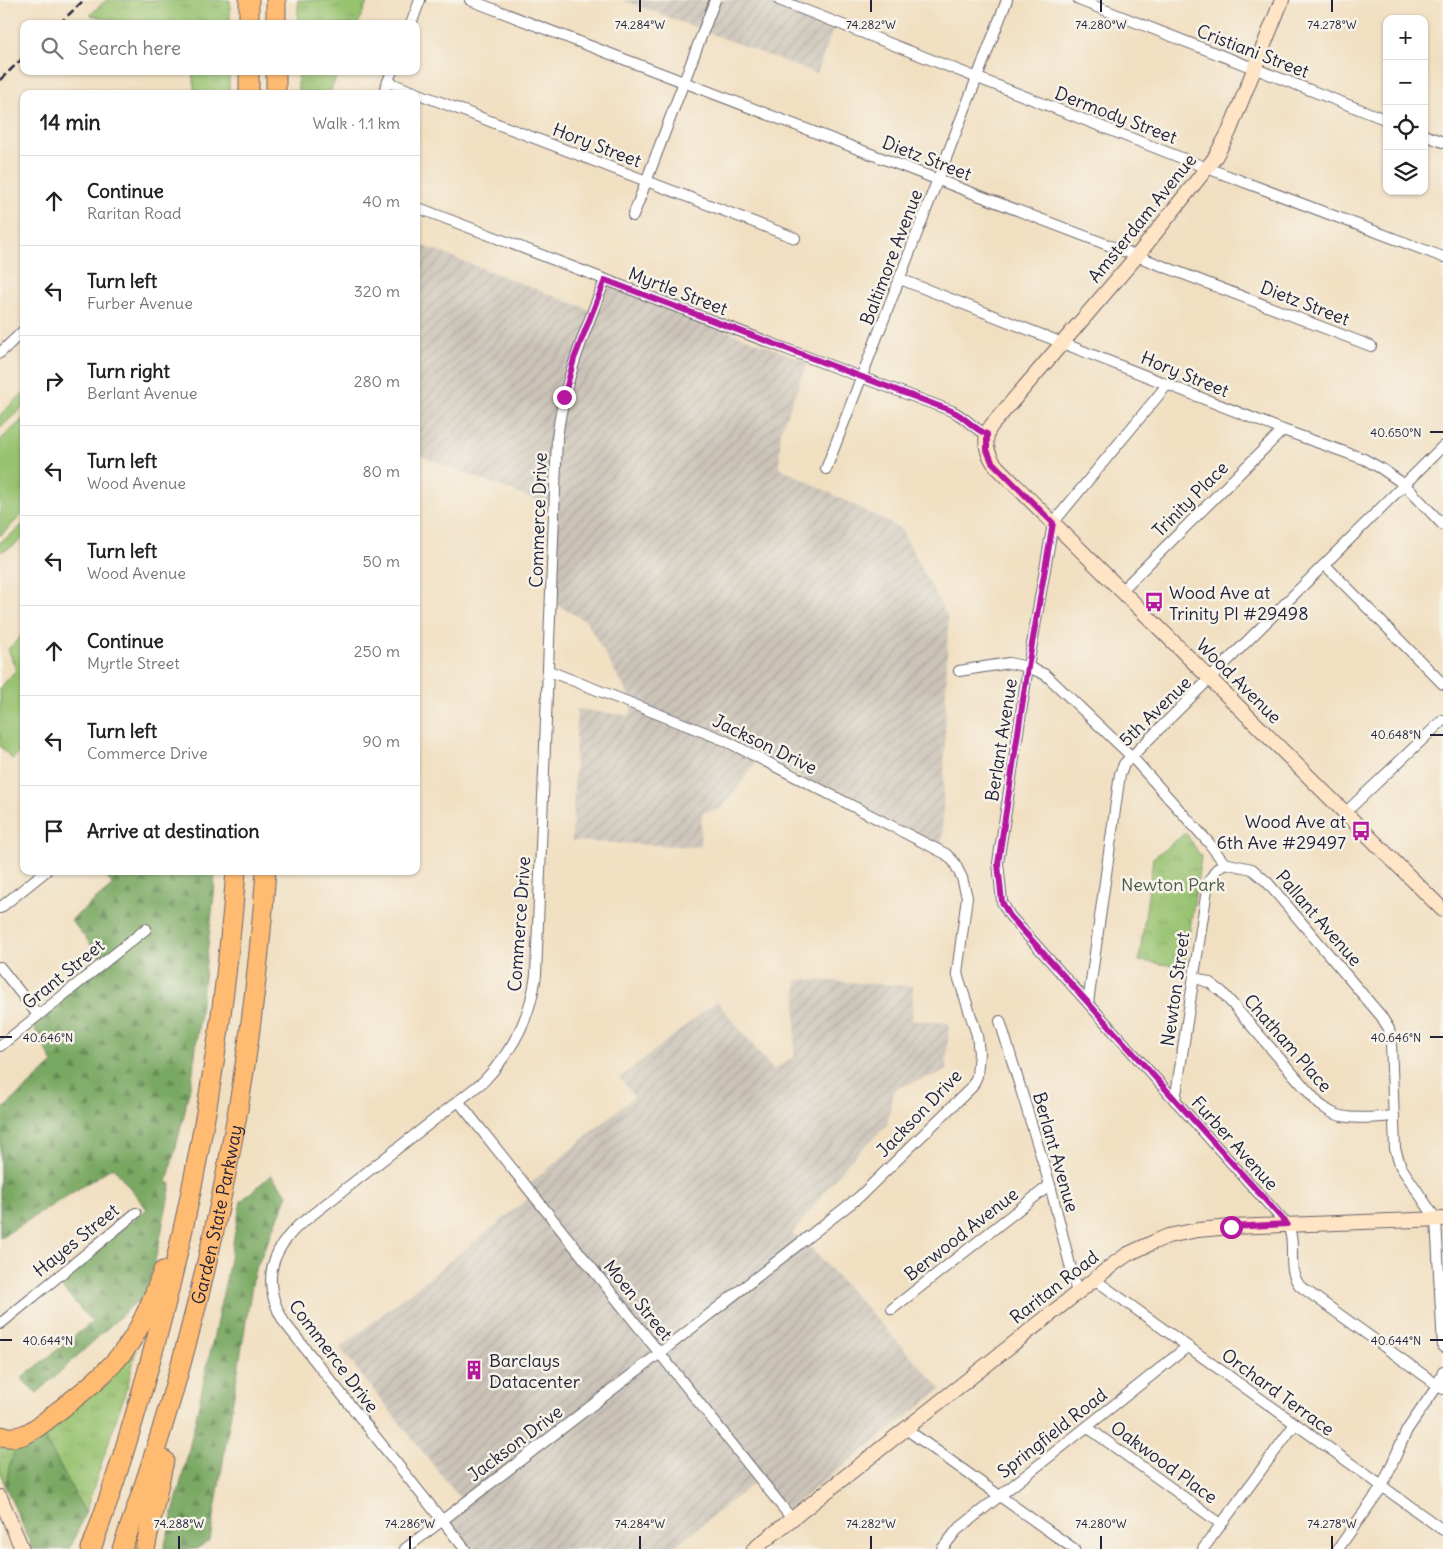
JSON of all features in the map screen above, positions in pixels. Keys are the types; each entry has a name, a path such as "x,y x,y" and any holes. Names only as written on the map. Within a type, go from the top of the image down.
{"highway":[{"path":"250,0 250,20"},
{"path":"276,0 276,20"},
{"path":"250,75 250,90"},
{"path":"276,75 276,90"},
{"name":"Garden State Parkway","path":"92,1549 152,1358 197,1163 219,1032 236,875"},
{"name":"Garden State Parkway","path":"122,1549 164,1425 200,1295 222,1197 237,1114 256,982 266,875"},
{"path":"0,1436 8,1438 20,1436 39,1426 92,1384 129,1344 141,1324 162,1274 197,1163"},
{"path":"145,1548 200,1295"}],"main road":[{"name":"Amsterdam Avenue","path":"987,434 991,426 1136,256 1214,160 1229,132 1282,0"},
{"name":"Wood Avenue","path":"987,434 987,450 992,462 1443,910"},
{"name":"Raritan Road","path":"754,1549 1128,1254 1168,1236 1213,1228 1440,1219"},
{"path":"0,1497 22,1549"}],"street":[{"path":"412,20 420,0"},
{"name":"Dietz Street","path":"470,0 1371,346"},
{"path":"633,216 715,0"},
{"name":"Dermody Street","path":"779,0 1207,168 1443,257"},
{"name":"Baltimore Avenue","path":"826,469 1007,0"},
{"name":"Cristiani Street","path":"1079,0 1383,118"},
{"path":"385,90 391,75"},
{"name":"Hory Street","path":"388,82 409,90"},
{"name":"Hory Street","path":"420,94 795,238"},
{"path":"1428,136 1443,142"},
{"name":"Myrtle Street","path":"420,209 958,414 987,434"},
{"name":"Hory Street","path":"900,279 1282,430 1364,459 1405,484 1443,525"},
{"name":"Commerce Drive","path":"465,1549 284,1322 276,1310 270,1281 274,1260 280,1246 288,1235 484,1081 506,1055 523,1025 536,975 559,422 572,365 605,280"},
{"path":"0,353 20,334"},
{"name":"Berlant Avenue","path":"1002,902 998,864 1028,667 1053,523 1167,385"},
{"name":"Trinity Place","path":"1121,591 1282,430"},
{"name":"5th Avenue","path":"1088,1003 1120,774 1124,764 1443,446"},
{"path":"1325,565 1443,684"},
{"path":"959,671 1003,664 1015,664 1040,671 1051,679 1131,756 1209,843 1224,863"},
{"name":"Jackson Drive","path":"405,1549 660,1353 859,1196 972,1087 977,1076 979,1053 977,1035 957,973 967,897 962,878 954,862 946,854 724,740 549,671"},
{"path":"1345,813 1443,720"},
{"name":"Newton Street","path":"1175,1101 1208,883 1216,870 1224,863"},
{"name":"Pallant Avenue","path":"1224,863 1252,869 1260,876 1381,1016 1389,1029 1395,1148 1401,1167 1440,1219"},
{"path":"0,908 41,875"},
{"name":"Furber Avenue","path":"1002,902 1010,916 1287,1224"},
{"name":"Grant Street","path":"0,1046 146,928"},
{"path":"0,967 38,1015"},
{"name":"Chatham Place","path":"1194,976 1210,983 1222,992 1319,1104 1334,1114 1342,1116 1363,1118 1394,1116"},
{"name":"Berlant Avenue","path":"1000,1021 1050,1185 1077,1293"},
{"name":"Moen Street","path":"458,1102 792,1518"},
{"name":"Berwood Avenue","path":"892,1309 1050,1185"},
{"name":"Hayes Street","path":"0,1324 12,1312 136,1213"},
{"path":"1440,1219 1443,1347"},
{"path":"1287,1224 1291,1234 1292,1272 1300,1286 1440,1387"},
{"name":"Orchard Terrace","path":"1094,1280 1443,1530"},
{"name":"Hayes Street","path":"0,1318 12,1312"},
{"name":"Springfield Road","path":"942,1549 957,1530 1187,1347"},
{"path":"1338,1549 1382,1487 1407,1430 1440,1387 1443,1372"},
{"path":"1203,1549 1294,1424"},
{"name":"Oakwood Place","path":"1087,1427 1222,1524"},
{"path":"906,1429 1074,1549"}],"shaded area":[{"path":"623,0 789,0 835,24 817,74"},
{"path":"420,245 598,313 609,285 808,362 781,430 779,467 901,529 948,618 942,848 760,757 722,808 702,813 700,847 572,841 577,709 630,716 632,701 586,621 552,602 556,508 420,456"},
{"path":"797,979 913,986 912,1020 949,1023 946,1071 894,1089 887,1125 848,1162 792,1234 810,1247 941,1389 788,1509 760,1478 671,1549 462,1549 443,1525 466,1506 340,1348 532,1196 527,1186 634,1097 620,1078 717,1001 773,1070 794,1057"}],"green space":[{"path":"106,0 230,0 230,20 112,20 90,15"},
{"path":"298,0 368,0 360,20 298,20"},
{"path":"193,75 229,75 229,90 194,90"},
{"path":"298,75 337,75 331,90 298,90"},
{"path":"20,396 20,410 0,428 0,415"},
{"path":"20,422 20,517 0,536 0,440"},
{"path":"20,527 20,540 0,552 0,542"},
{"path":"20,637 20,752 12,759 0,746 0,688 16,670 8,649"},
{"name":"Newton Park","path":"1186,833 1201,857 1184,967 1139,961 1153,858"},
{"path":"104,875 215,875 193,1072 167,1182 171,1184 159,1244 142,1310 136,1302 37,1393 21,1379 92,1322 56,1281 147,1209 113,1167 0,1238 0,1112 53,1063 31,1022 105,962 71,920 113,885"},
{"path":"271,1175 288,1195 254,1273 210,1540 196,1549 164,1549 188,1454 241,1201"},
{"path":"136,1350 128,1384 85,1513 42,1433"},
{"path":"42,1433 85,1513 70,1549 33,1549 6,1488 9,1467 17,1445"},
{"path":"0,1440 22,1441 9,1467 6,1488 0,1472"}],"railway":[{"path":"63,20 84,0"},
{"path":"0,80 20,61"}],"place":[{"name":"Wood Ave at Trinity Pl #29498","path":"1154,602"},
{"name":"Wood Ave at 6th Ave #29497","path":"1361,831"},
{"name":"Barclays Datacenter","path":"474,1370"}],"route":[{"path":"564,397 574,359 605,280 952,411 963,416 979,430 987,434 987,450 992,462 1053,523 1028,667 998,864 1002,902 1010,916 1287,1224 1231,1227"}]}
